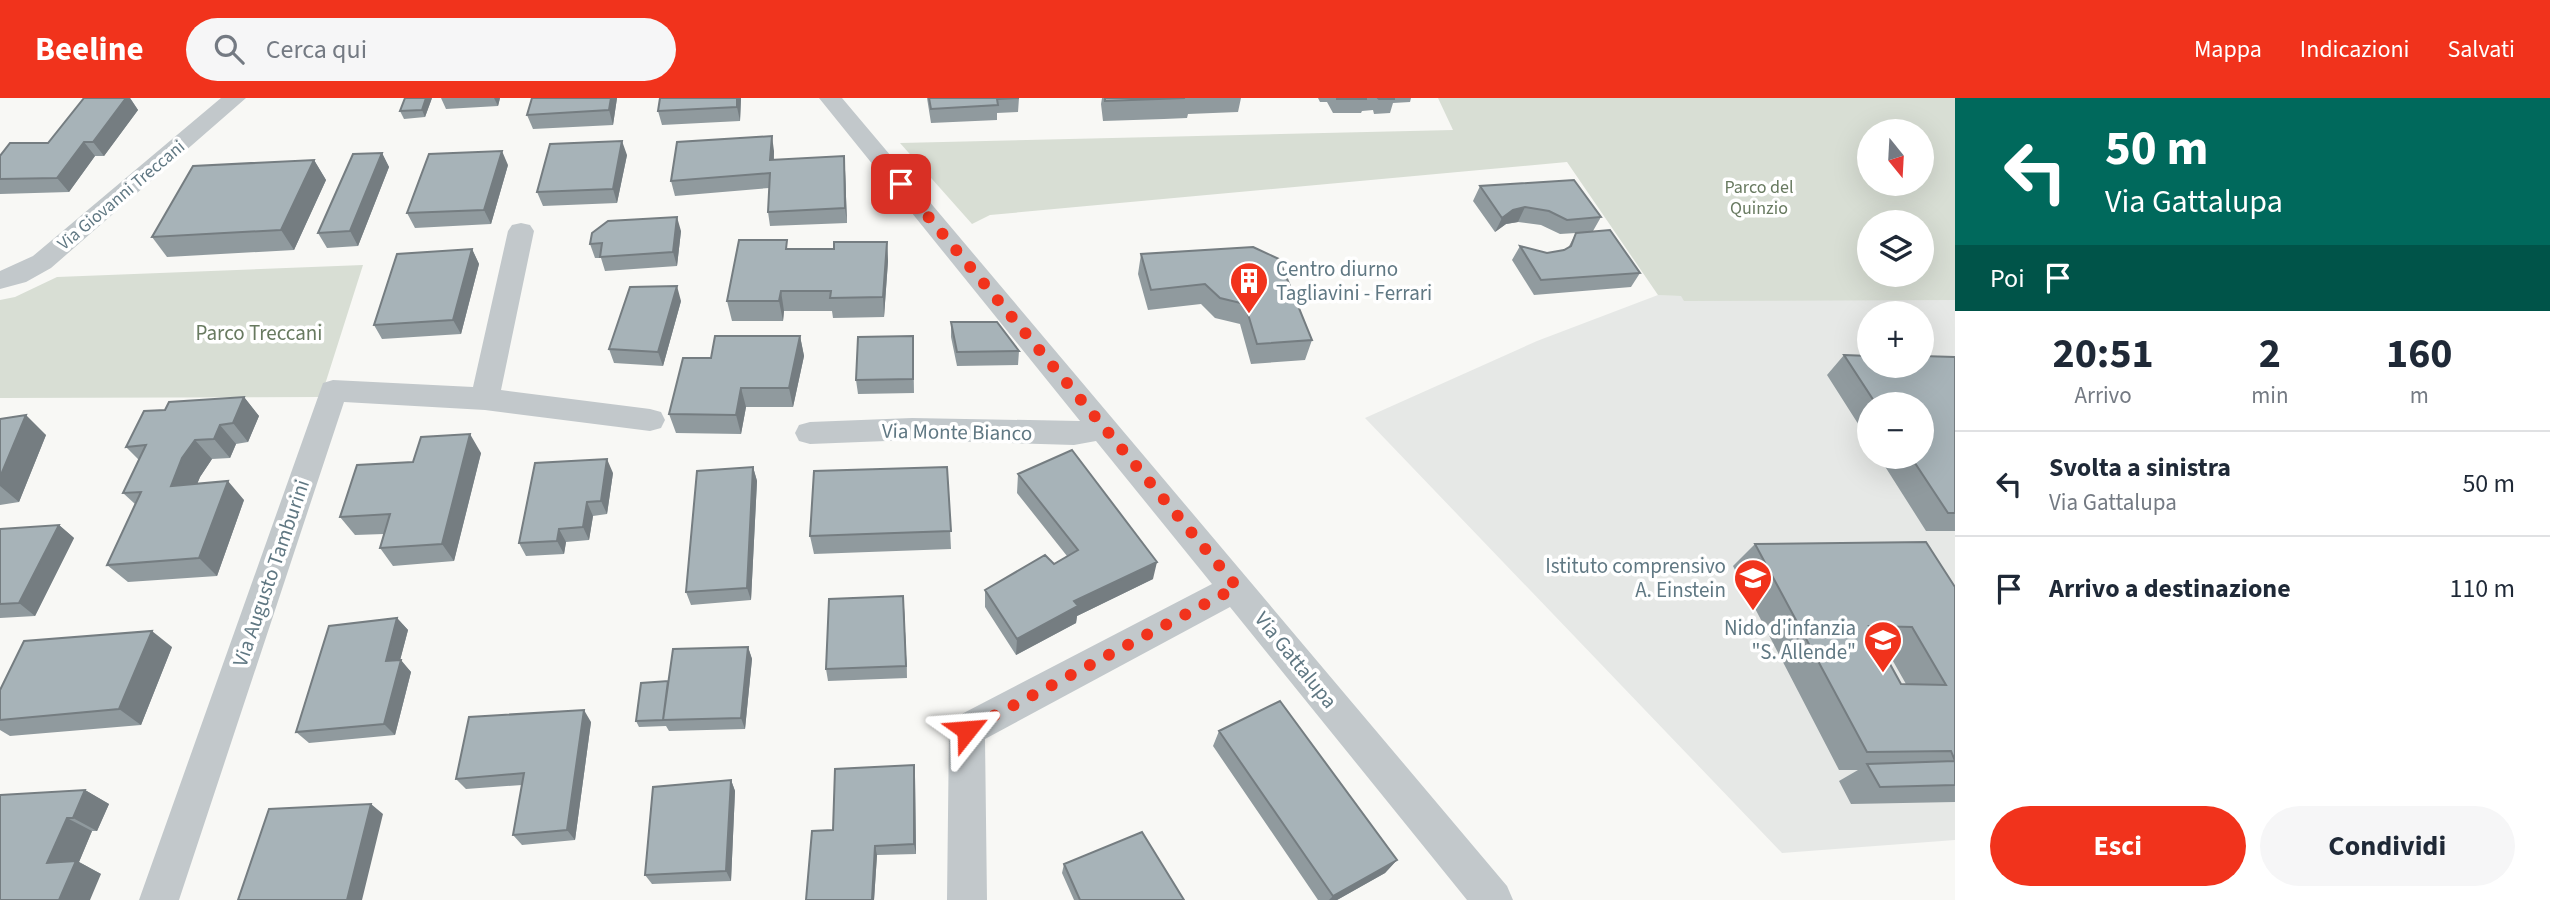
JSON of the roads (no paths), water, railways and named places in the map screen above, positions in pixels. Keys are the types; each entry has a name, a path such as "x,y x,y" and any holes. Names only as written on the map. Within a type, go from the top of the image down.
{"street":[{"name":"Via Giovanni Treccani","path":"0,280 18,276 42,262 235,98"},
{"name":"Via Gattalupa","path":"830,98 1237,587 1493,900"},
{"path":"485,399 521,231"},
{"name":"Via Augusto Tamburini","path":"159,900 333,391 485,399 650,419"},
{"name":"Via Monte Bianco","path":"810,433 912,429 1074,434 1104,428"},
{"path":"967,900 967,730 1237,587"}],"place":[{"name":"Centro diurno Tagliavini - Ferrari","path":"1249,315"},
{"name":"Istituto comprensivo A. Einstein","path":"1753,612"},
{"name":"Nido d'infanzia \"S. Allende\"","path":"1883,674"}],"park label":[{"name":"Parco del Quinzio","path":"1759,197"},
{"name":"Parco Treccani","path":"259,333"}]}
